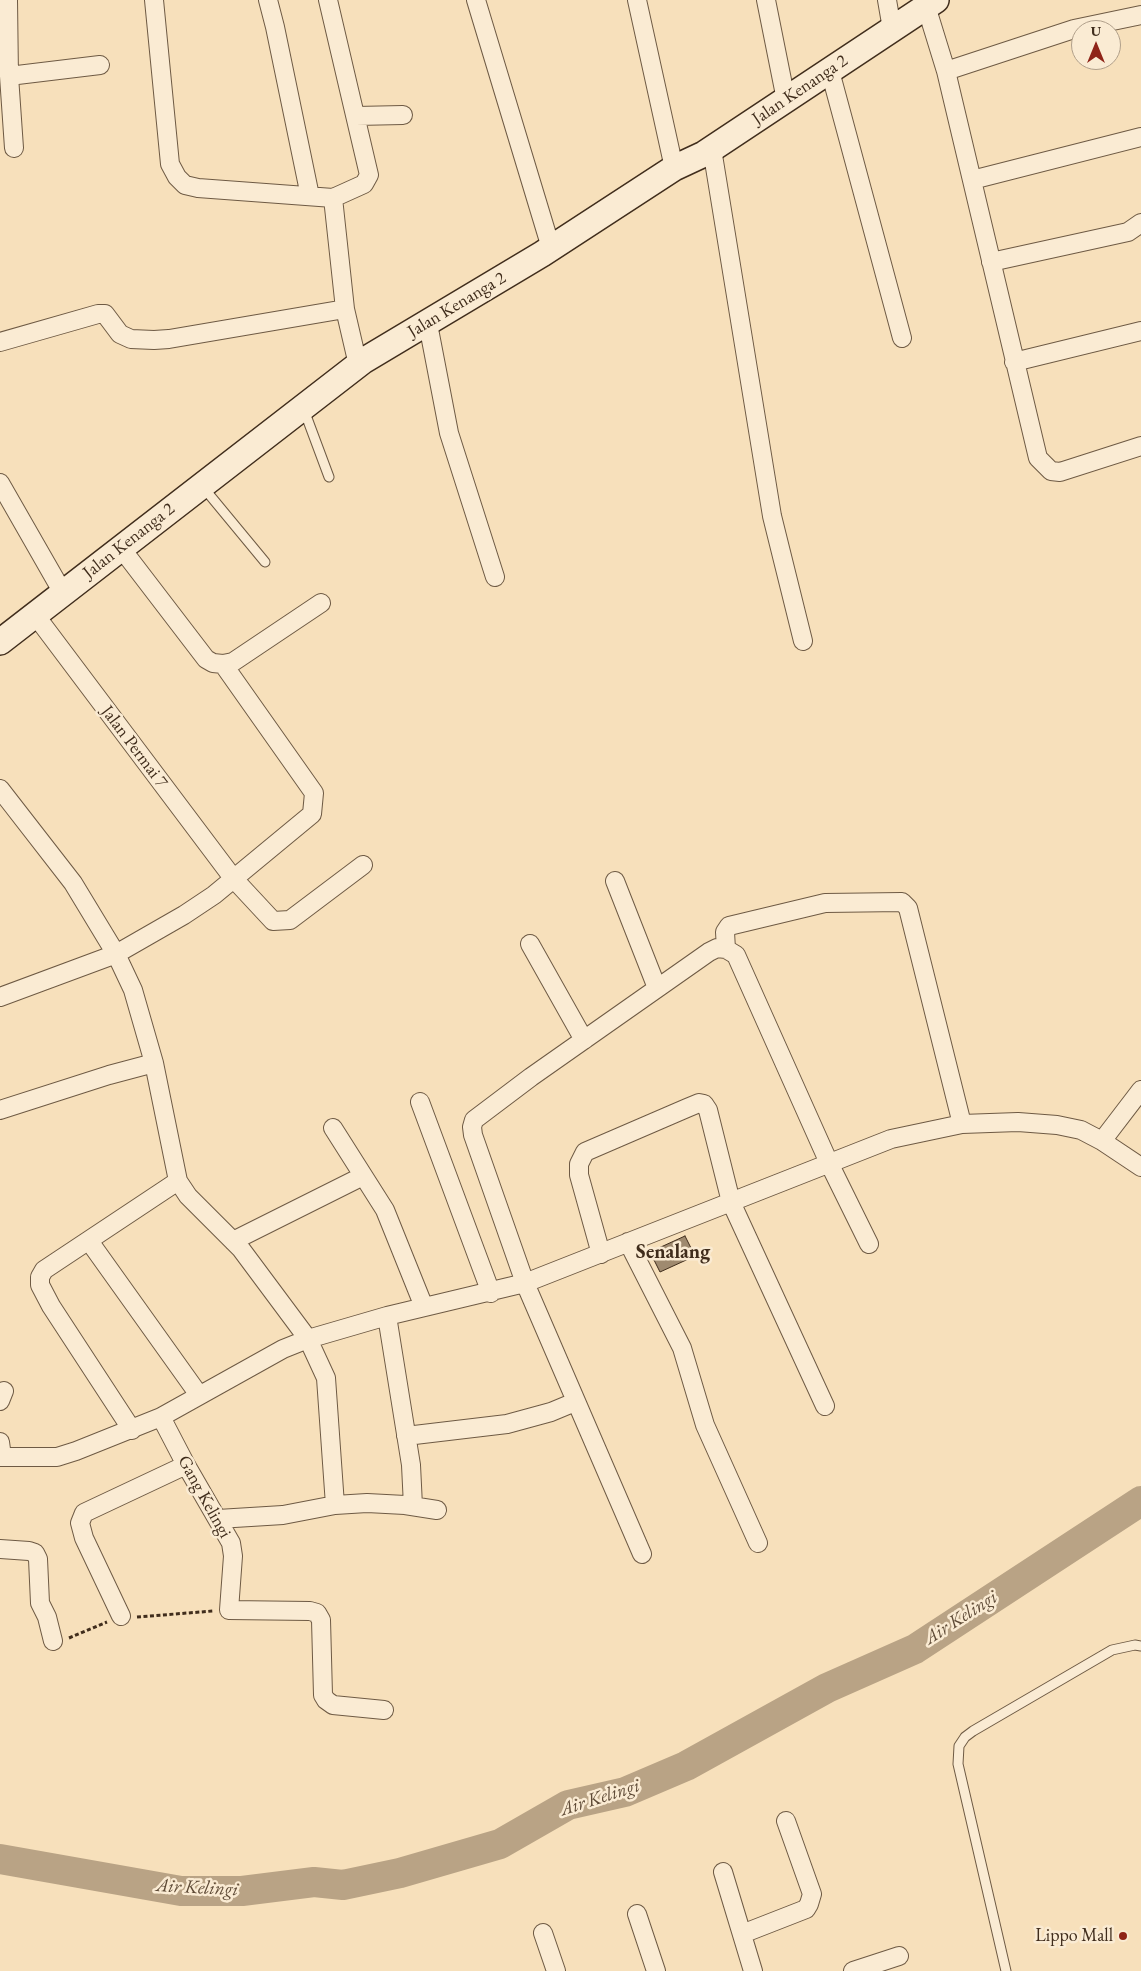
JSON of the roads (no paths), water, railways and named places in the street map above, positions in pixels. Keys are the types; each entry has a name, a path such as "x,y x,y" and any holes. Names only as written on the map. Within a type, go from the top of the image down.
{"main road":[{"name":"Jalan Kenanga 2","path":"0,642 358,365 551,248 674,168 712,149 931,3"}],"street":[{"path":"8,0 9,76 14,148"},
{"path":"154,0 170,164 177,177 185,185 198,188 333,198 364,184 368,180 368,170 328,0"},
{"path":"268,0 276,26 310,196"},
{"path":"476,0 551,248"},
{"path":"636,0 674,168"},
{"path":"766,0 786,100"},
{"path":"887,0 892,29"},
{"path":"931,3 1038,458 1050,471 1060,472 1141,446"},
{"path":"946,71 1074,29 1141,15"},
{"path":"9,76 100,65"},
{"path":"830,70 902,338"},
{"path":"356,116 403,115"},
{"path":"972,180 1141,138"},
{"path":"712,149 772,516 803,641"},
{"path":"333,198 345,308 358,365"},
{"path":"991,262 1128,232 1141,223"},
{"path":"0,342 98,314 105,314 120,334 132,339 169,340 345,308"},
{"path":"428,324 449,433 495,578"},
{"path":"1014,362 1141,332"},
{"path":"0,483 63,593"},
{"path":"121,548 206,659 213,663 233,662 321,603"},
{"name":"Jalan Permai 7","path":"36,616 233,878 273,921 290,920 363,864"},
{"path":"0,997 116,954 184,915 214,896 233,878 312,814 314,793 222,664"},
{"path":"0,789 73,883 116,954 133,990 154,1063 178,1181 188,1196 241,1249 308,1339 326,1378 335,1505"},
{"path":"615,881 657,988"},
{"path":"726,949 725,932 729,926 825,903 902,902 908,908 962,1124"},
{"path":"530,944 584,1040"},
{"path":"642,1554 556,1351 525,1284 473,1135 472,1127 474,1120 709,952 717,948 726,949 736,955 829,1163 869,1244"},
{"path":"0,1110 109,1075 154,1063"},
{"path":"1102,1141 1141,1090"},
{"path":"420,1102 492,1293"},
{"path":"601,1254 579,1175 579,1164 585,1152 699,1103 704,1104 708,1110 731,1202 825,1406"},
{"path":"1,1452 57,1457 76,1452 162,1417 283,1349 308,1339 387,1316 525,1284 891,1138 962,1124 1018,1122 1057,1125 1080,1130 1102,1141 1141,1167"},
{"path":"333,1128 389,1218 424,1307"},
{"path":"233,1241 363,1176"},
{"path":"132,1430 51,1306 40,1285 40,1277 44,1270 178,1181"},
{"path":"89,1241 199,1395"},
{"path":"628,1242 682,1348 705,1425 758,1543"},
{"path":"387,1316 411,1465 413,1506"},
{"path":"406,1436 507,1424 550,1412 576,1402"},
{"name":"Gang Kelingi","path":"162,1417 186,1465 231,1543 234,1556 229,1610 310,1611 318,1613 321,1620 323,1694 326,1700 334,1704 384,1710"},
{"path":"121,1616 84,1538 80,1523 84,1512 186,1465"},
{"path":"218,1520 283,1515 335,1505 367,1503 413,1506 437,1510"},
{"path":"0,1549 35,1553 38,1559 40,1603 48,1617 53,1641"},
{"path":"742,1934 806,1908 809,1904 812,1894 786,1821"},
{"path":"723,1872 753,1971"},
{"path":"637,1914 656,1971"},
{"path":"543,1933 556,1971"},
{"path":"853,1971 899,1956"}],"lane":[{"path":"303,407 329,477"},
{"path":"201,485 265,562"},
{"path":"1006,1971 958,1764 959,1746 973,1731 1112,1650 1141,1646"}],"waterway":[{"name":"Air Kelingi","path":"0,1859 181,1891 242,1891 314,1882 343,1885 400,1873 500,1844 568,1805 625,1792 686,1766 827,1688 915,1649 1141,1501"}],"place":[{"name":"Lippo Mall","path":"1123,1936"}],"district":[{"name":"Senalang","path":"673,1253"}]}
